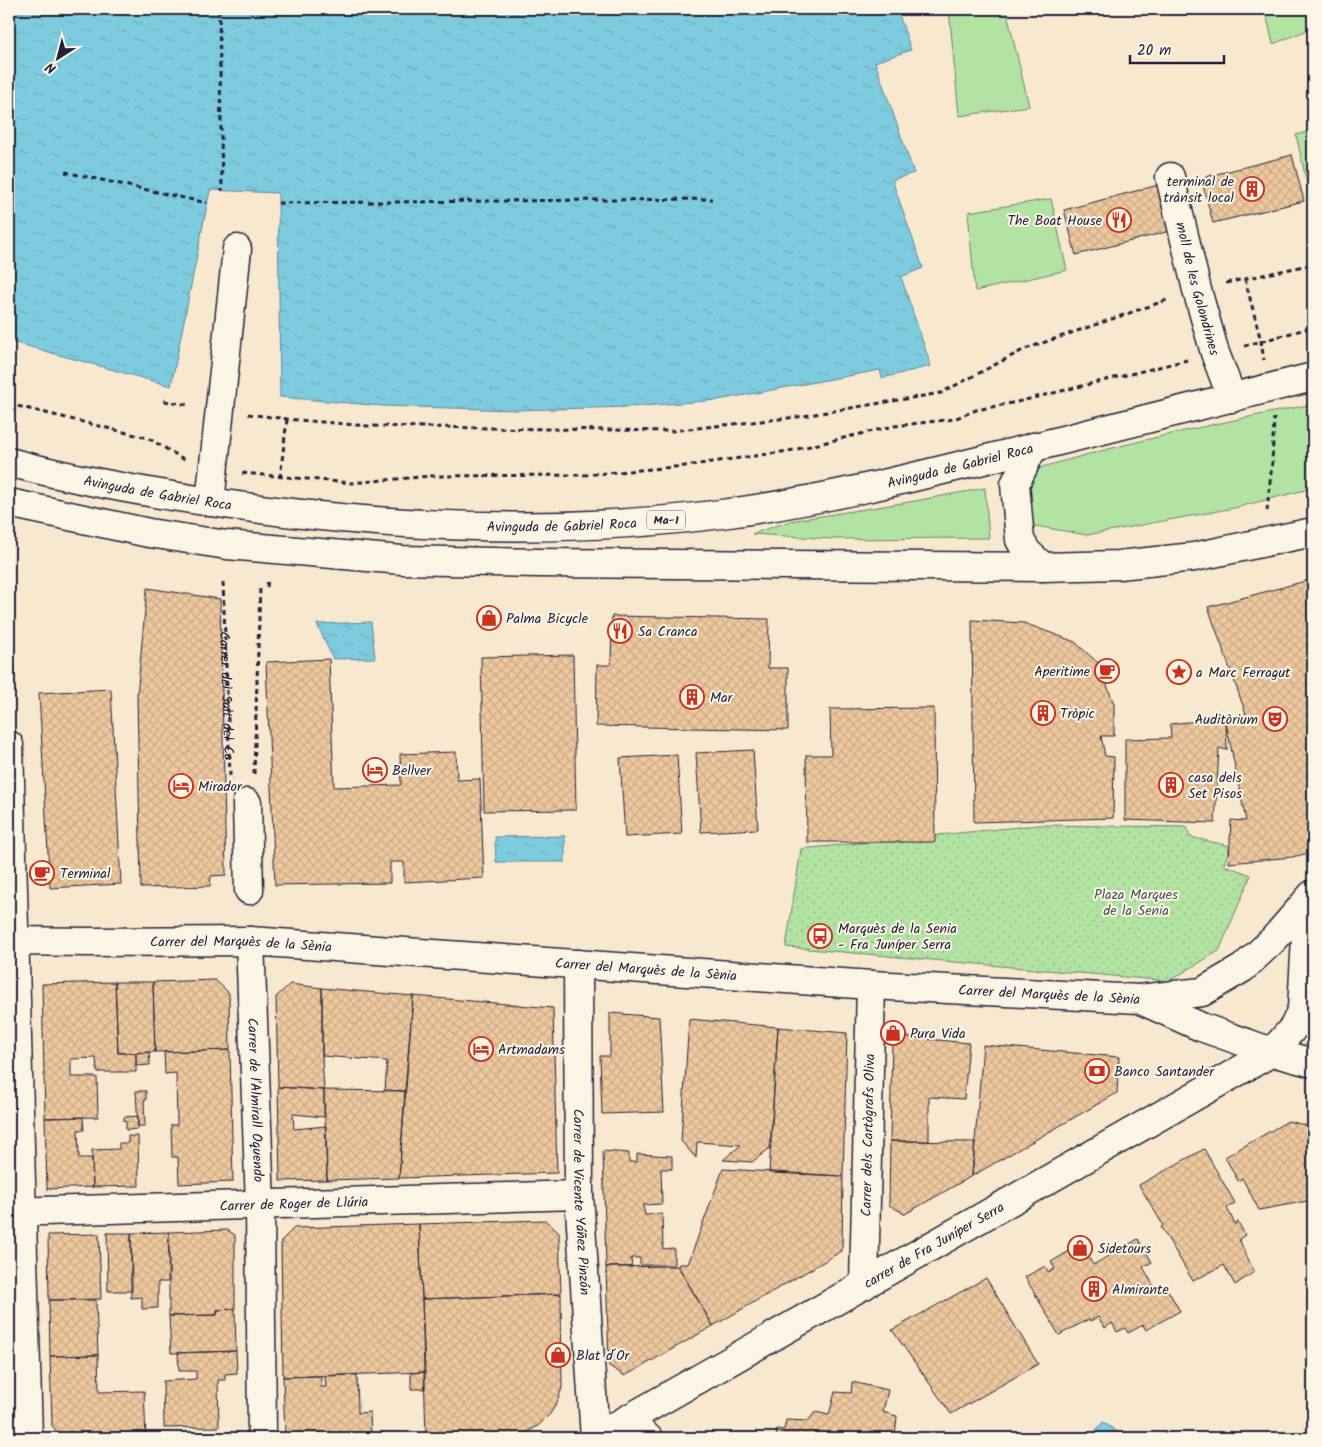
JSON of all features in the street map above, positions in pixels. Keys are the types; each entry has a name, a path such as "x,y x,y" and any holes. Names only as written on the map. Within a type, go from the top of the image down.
{"main road":[{"name":"moll de les Golondrines","path":"1170,176 1197,290 1215,353 1232,398"},
{"path":"210,502 237,249"},
{"name":"Avinguda de Gabriel Roca","path":"9,462 105,485 313,516 444,524 558,525 654,521 733,513 907,479 1313,377"},
{"path":"1033,448 1015,484 1020,540 1026,552 1043,567"},
{"path":"9,503 149,534 219,544 402,560 1043,567 1118,565 1194,557 1313,532"},
{"path":"9,745 15,1212 28,1438"},
{"path":"248,803 248,890"},
{"path":"1139,999 1202,992 1243,968 1274,939 1311,897"},
{"name":"carrer de Fra Juníper Serra","path":"595,1438 1272,1052 1294,1027 1302,1009 1311,897"},
{"name":"Carrer del Marquès de la Sènia","path":"11,941 250,940 871,985 1139,999 1201,1027 1272,1052 1313,1063"},
{"name":"Carrer de l'Almirall Oquendo","path":"250,940 260,1205 262,1438"},
{"name":"Carrer de Vicente Yáñez Pinzón","path":"578,964 579,1196 595,1438"},
{"name":"Carrer dels Cartògrafs Oliva","path":"864,1285 871,985"},
{"name":"Carrer de Roger de Llúria","path":"15,1212 579,1196"},
{"path":"627,1421 648,1438"}],"path":[{"path":"219,9 222,191"},
{"path":"65,172 207,203"},
{"path":"278,203 712,199"},
{"path":"164,401 287,420 368,426 661,431 798,418 940,393 1025,349 1197,290 1313,264"},
{"path":"9,404 148,438 191,463 214,470 281,478 351,483 431,476 584,475 685,466 789,451 894,426 954,419 976,410 1017,402 1313,327"},
{"name":"Carrer del Salt del Ca","path":"223,582 230,776 248,803"},
{"name":"Carrer del Salt del Ca","path":"248,803 254,776 260,587"}],"green space":[{"path":"949,9 1006,9 1029,106 959,116"},
{"path":"1265,9 1313,9 1313,28 1273,44"},
{"path":"1313,130 1313,211 1296,135"},
{"path":"1051,199 1067,270 975,291 968,212"},
{"path":"1313,404 1313,488 1234,508 1087,535 1024,524 1029,471 1206,426"},
{"path":"985,488 989,538 834,539 752,534 790,521"},
{"name":"Plaza Marques de la Senia","path":"1038,825 1187,827 1190,837 1230,846 1224,865 1251,875 1219,951 1169,981 786,947 801,849"}],"water":[{"path":"9,9 897,9 911,50 875,62 914,173 892,180 923,268 901,277 931,366 882,378 880,370 718,400 629,407 516,410 383,406 280,397 278,193 210,190 171,386 9,341"},
{"path":"371,622 375,658 333,659 317,624"},
{"path":"565,836 565,862 496,862 495,837"},
{"path":"1103,1422 1126,1438 1089,1438"}],"building":[{"name":"terminal de trànsit local","path":"1292,155 1304,201 1213,223 1201,178"},
{"name":"The Boat House","path":"1162,184 1174,230 1076,255 1064,210"},
{"name":"Auditòrium","path":"1313,579 1313,852 1292,857 1229,863 1231,820 1246,821 1226,723 1246,714 1208,607"},
{"name":"Mirador","path":"147,588 220,599 226,875 211,876 210,886 141,888 137,696"},
{"name":"Mar","path":"612,616 769,619 768,668 788,668 788,730 596,726 597,665 611,665"},
{"name":"Tròpic","path":"972,620 1024,623 1075,642 1099,664 1114,704 1114,736 1101,736 1105,756 1114,757 1113,818 974,822"},
{"path":"573,655 576,810 484,811 481,657"},
{"path":"329,659 334,787 401,785 400,754 456,752 457,780 480,779 484,878 404,882 404,862 390,862 390,883 275,885 266,662"},
{"path":"111,689 121,884 50,888 39,693"},
{"path":"934,708 935,842 807,842 806,755 831,755 830,709"},
{"name":"casa dels Set Pisos","path":"1198,721 1226,723 1227,750 1219,748 1215,823 1125,820 1125,739 1171,738 1170,724"},
{"path":"753,750 758,829 701,832 696,753"},
{"path":"677,755 682,834 625,837 620,758"},
{"path":"215,980 229,993 230,1050 155,1052 153,982"},
{"path":"115,982 153,982 155,1052 118,1053"},
{"path":"115,982 118,1053 136,1053 136,1072 97,1072 96,1058 71,1059 71,1077 97,1077 98,1117 45,1118 42,984"},
{"path":"290,984 322,988 324,1090 278,1087 276,997"},
{"path":"322,988 413,996 405,1091 385,1090 387,1061 322,1056"},
{"name":"Artmadams","path":"413,996 553,1008 557,1173 399,1178"},
{"path":"610,1013 659,1017 664,1112 602,1114 600,1056 610,1056"},
{"path":"689,1019 778,1027 770,1148 752,1162 723,1160 741,1145 697,1142 696,1158 681,1141"},
{"path":"778,1027 847,1033 843,1176 769,1173"},
{"path":"896,1036 969,1043 964,1099 929,1097 929,1141 890,1141 892,1041"},
{"path":"983,1045 1119,1057 1117,1093 972,1176"},
{"path":"230,1050 233,1182 179,1184 178,1157 172,1157 171,1125 177,1125 176,1073 165,1074 164,1052"},
{"path":"149,1052 150,1065 136,1066 136,1053"},
{"path":"278,1087 324,1090 324,1117 293,1114 294,1129 326,1126 327,1180 280,1181"},
{"path":"324,1090 405,1091 399,1178 327,1180"},
{"path":"136,1091 146,1091 146,1100 144,1100 145,1126 138,1126"},
{"path":"138,1116 138,1129 126,1130 124,1117"},
{"path":"83,1117 84,1130 78,1130 79,1158 92,1158 93,1187 47,1189 45,1118"},
{"path":"1288,1121 1313,1127 1313,1200 1259,1210 1242,1178 1238,1181 1225,1157"},
{"path":"128,1136 138,1136 139,1186 93,1187 92,1150 119,1149 119,1143 128,1143"},
{"path":"890,1141 975,1142 972,1176 905,1214 889,1205"},
{"path":"1204,1149 1235,1203 1227,1208 1235,1224 1238,1222 1245,1235 1239,1239 1254,1272 1235,1285 1224,1265 1193,1281 1139,1185"},
{"path":"603,1151 629,1153 629,1162 637,1162 637,1154 672,1156 672,1169 661,1169 662,1204 643,1205 645,1215 662,1214 663,1249 674,1248 674,1265 640,1265 640,1258 631,1258 632,1267 606,1267"},
{"path":"723,1169 843,1176 842,1251 713,1326 678,1266 679,1264 688,1264"},
{"path":"545,1220 559,1233 561,1294 422,1299 419,1224"},
{"path":"419,1224 425,1372 283,1377 281,1241 294,1228"},
{"path":"227,1230 235,1235 235,1309 217,1310 217,1315 169,1316 169,1232"},
{"path":"169,1232 168,1282 158,1282 158,1308 142,1309 142,1297 131,1298 131,1233"},
{"path":"107,1233 131,1233 132,1291 108,1291"},
{"path":"99,1234 101,1299 49,1300 48,1235"},
{"name":"Almirante","path":"1138,1239 1152,1262 1143,1267 1157,1292 1166,1287 1180,1311 1146,1330 1143,1325 1128,1333 1125,1328 1117,1332 1112,1323 1105,1328 1098,1317 1090,1321 1089,1319 1059,1335 1025,1277 1045,1266 1048,1272 1055,1269 1051,1262 1081,1244 1093,1265"},
{"path":"678,1266 713,1326 625,1376 609,1366 606,1267"},
{"path":"986,1278 1038,1364 951,1414 892,1330"},
{"path":"561,1294 562,1388 550,1414 539,1425 518,1438 426,1438 422,1299"},
{"path":"49,1300 96,1300 98,1355 50,1356"},
{"path":"235,1309 236,1351 171,1353 169,1316 217,1315 217,1310"},
{"path":"236,1351 237,1373 225,1374 225,1380 218,1380 219,1427 164,1428 163,1381 196,1379 196,1371 179,1371 178,1353"},
{"path":"98,1355 99,1392 144,1391 146,1438 64,1438 52,1426 50,1356"},
{"path":"425,1372 425,1389 411,1389 411,1373"},
{"path":"357,1375 358,1413 370,1412 371,1438 285,1438 283,1377 321,1376 321,1387 326,1387 325,1376"},
{"path":"852,1382 888,1390 883,1412 897,1416 895,1436 888,1435 888,1438 776,1438 777,1429 784,1430 786,1420 808,1421 815,1412 829,1415 835,1392 851,1393"}],"place":[{"name":"terminal de trànsit local","path":"1252,189"},
{"name":"The Boat House","path":"1119,220"},
{"name":"Palma Bicycle","path":"489,618"},
{"name":"Sa Cranca","path":"620,631"},
{"name":"Aperitime","path":"1107,671"},
{"name":"a Marc Ferragut","path":"1179,672"},
{"name":"Mar","path":"692,697"},
{"name":"Tròpic","path":"1043,713"},
{"name":"Auditòrium","path":"1275,719"},
{"name":"Bellver","path":"375,770"},
{"name":"casa dels Set Pisos","path":"1171,785"},
{"name":"Mirador","path":"181,786"},
{"name":"Terminal","path":"42,873"},
{"name":"Marquès de la Senia - Fra Juníper Serra","path":"820,936"},
{"name":"Pura Vida","path":"893,1033"},
{"name":"Artmadams","path":"481,1049"},
{"name":"Banco Santander","path":"1097,1071"},
{"name":"Sidetours","path":"1080,1248"},
{"name":"Almirante","path":"1094,1289"},
{"name":"Blat d´Or","path":"558,1355"}]}
